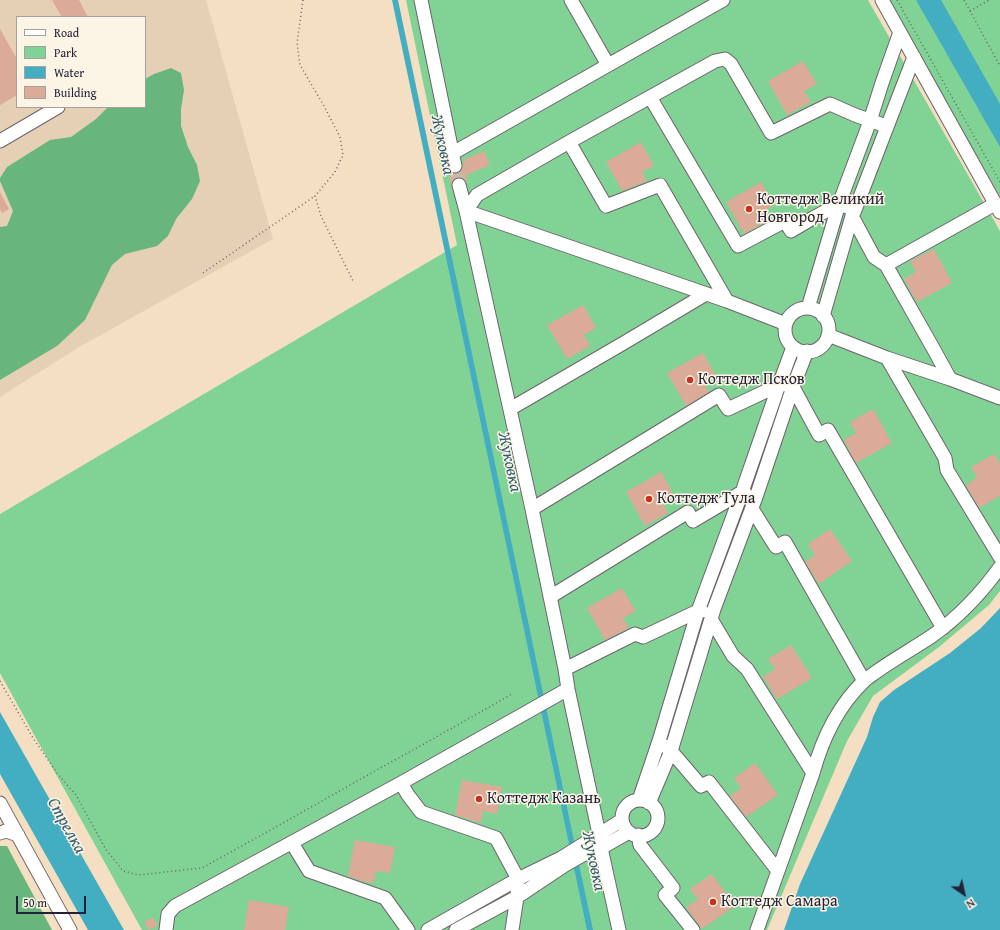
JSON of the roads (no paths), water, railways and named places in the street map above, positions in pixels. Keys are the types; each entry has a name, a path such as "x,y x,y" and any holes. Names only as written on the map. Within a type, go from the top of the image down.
{"street":[{"path":"421,0 454,160 608,65 723,0"},
{"path":"571,0 608,65"},
{"path":"882,0 998,208 886,266"},
{"path":"808,308 839,204 870,121 900,32"},
{"path":"823,316 854,213 886,126 914,57"},
{"path":"466,211 477,196 568,142 715,61 725,59 730,64 771,133 830,104 886,126"},
{"path":"650,97 738,246 785,221 791,231 839,204"},
{"path":"0,141 56,108"},
{"path":"568,142 606,206 660,185 727,301"},
{"path":"459,184 532,509 619,930"},
{"path":"839,204 854,213 874,257 886,266 950,379"},
{"path":"466,211 727,301 786,324"},
{"path":"510,409 706,294"},
{"path":"808,308 814,309 823,316 827,322 828,328 828,335 825,342 814,350 800,350 793,347 786,336 785,330 789,317 800,309 808,308"},
{"path":"828,335 887,358 950,379 1000,398"},
{"path":"644,802 659,741 698,611 793,347"},
{"path":"644,802 671,751 712,614 754,503 793,387 807,351"},
{"path":"887,358 945,458 947,470 1000,557"},
{"path":"532,509 719,396 728,409 779,384 801,368"},
{"path":"779,384 793,387 819,435 828,430 943,628"},
{"path":"742,492 754,503 776,547 785,542 864,681"},
{"path":"550,597 688,512 693,521 742,492"},
{"path":"757,930 813,773 818,755 827,734 849,697 864,681 887,664 932,636 962,612 986,586 1000,567"},
{"path":"565,669 635,634 643,637 698,611 712,614"},
{"path":"712,614 733,656 747,668 813,773"},
{"path":"166,930 168,914 175,906 401,783 568,689"},
{"path":"659,741 671,751 701,786 709,782 778,871"},
{"path":"401,783 421,812 496,838 518,879 512,930"},
{"path":"585,849 601,848 634,834 644,835 649,833 654,829 656,824 657,818 654,807 644,802 634,801 628,804 622,814 623,825 634,834 640,845 673,888 665,895 693,930"},
{"path":"0,803 70,930"},
{"path":"456,930 517,897 563,862 585,849 599,834 622,820"},
{"path":"0,833 6,831 18,835"},
{"path":"292,843 309,871 386,898 408,930"},
{"path":"428,930 518,879 563,862"}],"water":[{"path":"392,0 398,0 593,930 587,930"},
{"path":"916,0 941,0 1000,104 1000,147"},
{"path":"1000,608 1000,930 784,930 800,884 867,737 873,717 880,702 894,690 950,653 981,628"},
{"path":"0,712 124,930 88,930 0,774"}],"tunnel":[{"path":"455,166 459,185"}],"place":[{"name":"Коттедж Великий Новгород","path":"749,209"},
{"name":"Коттедж Псков","path":"690,380"},
{"name":"Коттедж Тула","path":"649,499"},
{"name":"Коттедж Казань","path":"479,799"},
{"name":"Коттедж Самара","path":"713,902"}],"water label":[{"name":"Жуковка","path":"442,145"},
{"name":"Жуковка","path":"509,462"},
{"name":"Стрелка","path":"66,826"},
{"name":"Жуковка","path":"593,861"}]}
